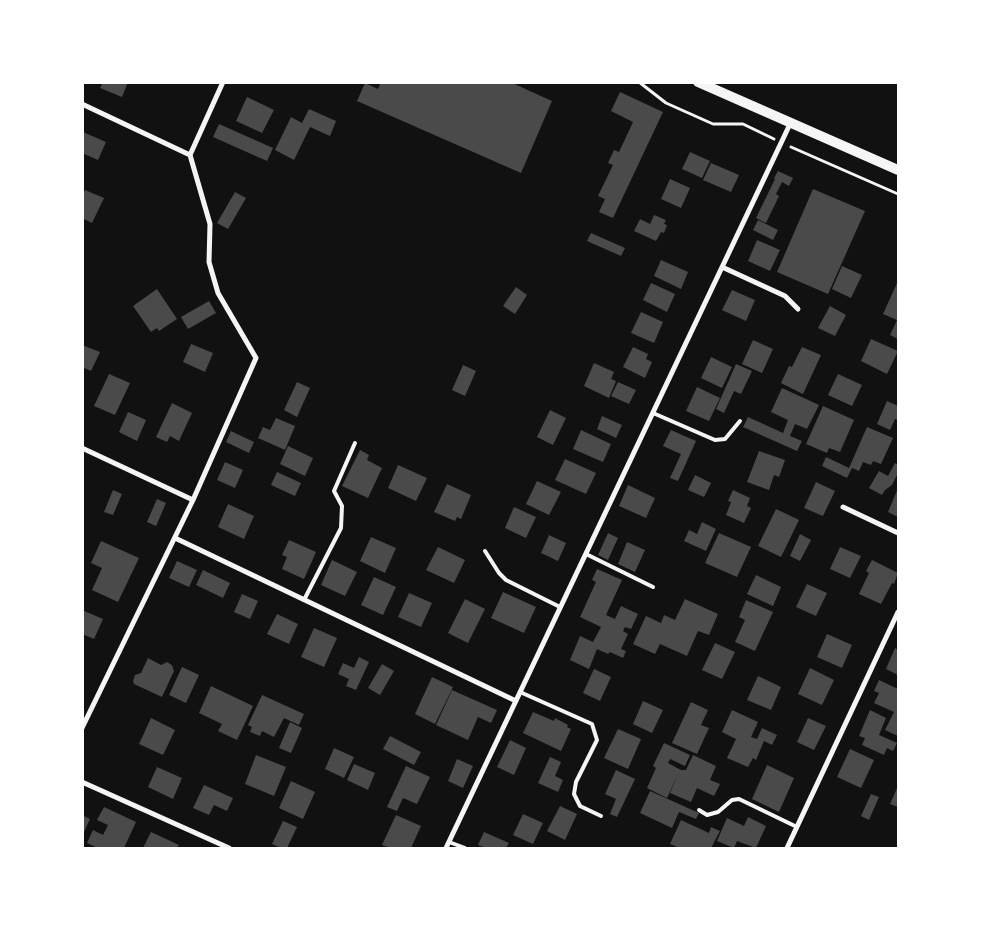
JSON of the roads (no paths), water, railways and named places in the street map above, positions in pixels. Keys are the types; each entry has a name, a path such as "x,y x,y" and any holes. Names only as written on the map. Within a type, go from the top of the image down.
{"main road":[{"path":"698,82 898,170"}],"street":[{"path":"82,728 175,538 256,358 218,293 209,262 210,224 190,155 224,82"},
{"path":"82,104 190,155"},
{"path":"446,848 791,122"},
{"path":"722,267 785,296 798,309"},
{"path":"82,448 192,500"},
{"path":"843,507 898,533"},
{"path":"175,538 516,701"},
{"path":"787,848 898,612"},
{"path":"82,782 229,848"}],"lane":[{"path":"652,413 714,440 725,439 740,421"},
{"path":"304,600 341,528 342,506 334,491 355,444"},
{"path":"485,551 499,573 506,580 560,607"},
{"path":"586,554 653,587"},
{"path":"520,692 592,724 597,740 576,782 574,794 580,806 602,816"},
{"path":"700,810 707,815 718,812 732,800 739,799 797,826"},
{"path":"450,842 464,848"}]}
